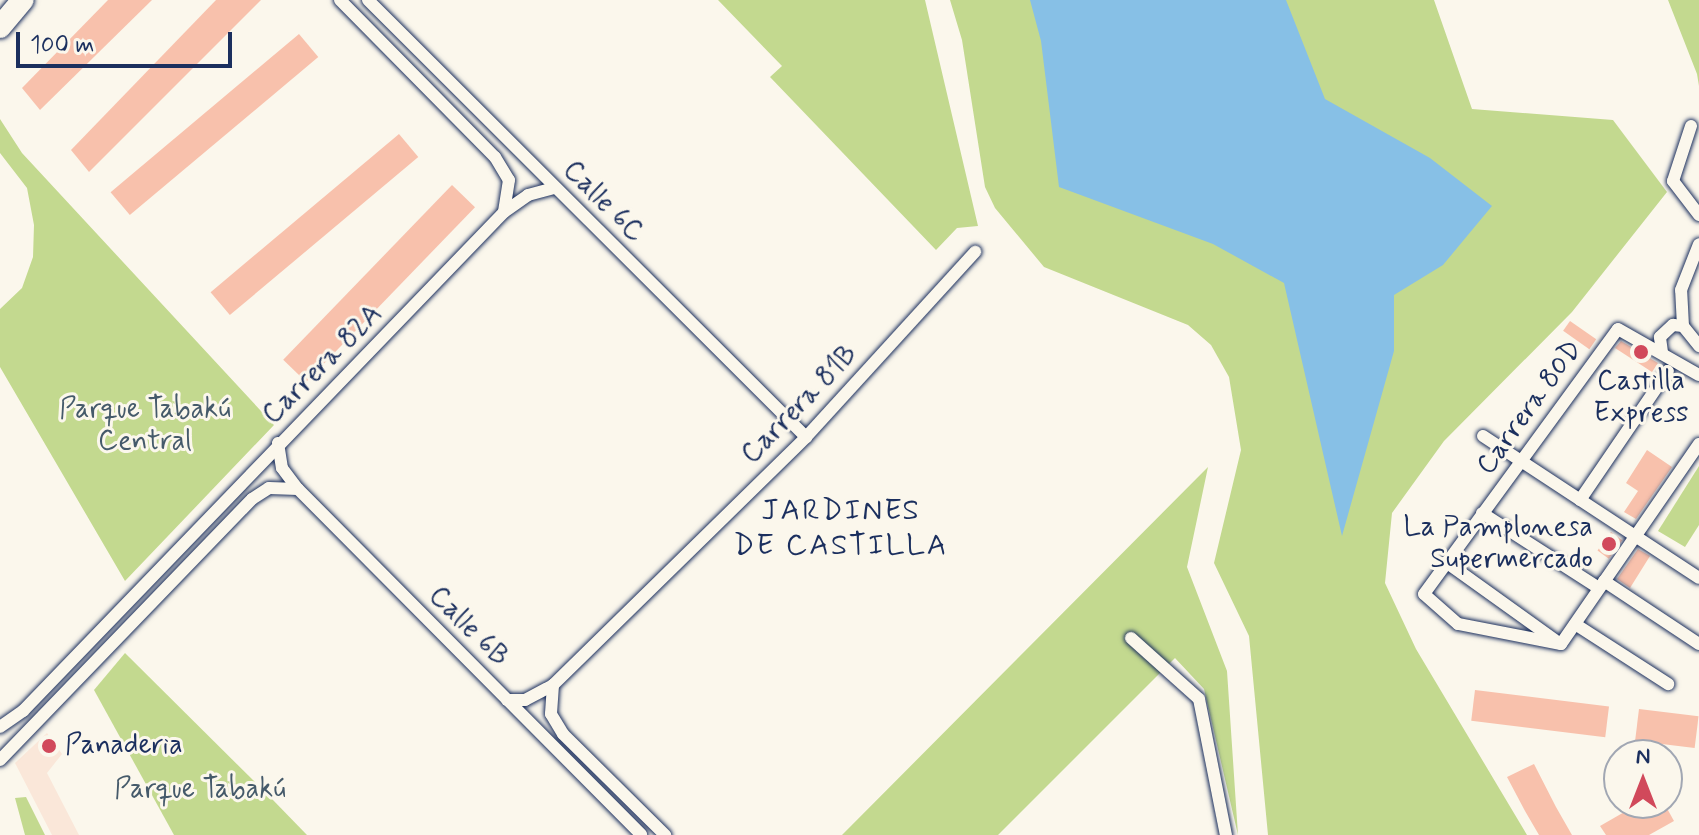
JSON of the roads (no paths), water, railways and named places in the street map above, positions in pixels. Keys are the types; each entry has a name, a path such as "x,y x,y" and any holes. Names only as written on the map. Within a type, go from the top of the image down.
{"highway":[{"path":"0,27 23,0"}],"street":[{"path":"340,0 495,157 509,180 504,212"},
{"name":"Calle 6C","path":"368,0 806,437"},
{"path":"1691,126 1673,181 1699,215"},
{"name":"Carrera 82A","path":"0,727 23,711 504,212 528,195 555,188"},
{"path":"1699,244 1681,290 1683,326 1699,346"},
{"name":"Carrera 81B","path":"507,700 525,700 553,685 806,437 975,252"},
{"path":"1683,326 1666,328 1662,352 1699,375"},
{"name":"Carrera 80D","path":"1561,644 1458,624 1424,594 1618,329 1662,352"},
{"path":"1580,500 1668,371"},
{"path":"1483,436 1699,578"},
{"name":"Calle 6B","path":"278,443 282,468 298,489 641,835"},
{"path":"1446,562 1561,644 1699,444"},
{"path":"0,760 252,499 269,488 298,489"},
{"path":"1482,513 1699,644"},
{"path":"1575,624 1668,684"},
{"path":"1131,638 1199,699 1226,835"},
{"path":"553,685 551,714 563,734 665,835"}],"water":[{"path":"1030,0 1286,0 1325,99 1430,158 1492,206 1443,265 1394,295 1394,351 1342,536 1284,283 1213,244 1059,187 1041,41"}],"place":[{"name":"Castilla Express","path":"1641,352"},
{"name":"La Pamplonesa Supermercado","path":"1609,544"},
{"name":"Panaderia","path":"49,746"}],"district":[{"name":"JARDINES DE CASTILLA","path":"841,528"}],"park label":[{"name":"Parque Tabakú Central","path":"145,426"},
{"name":"Parque Tabakú","path":"200,790"}]}
